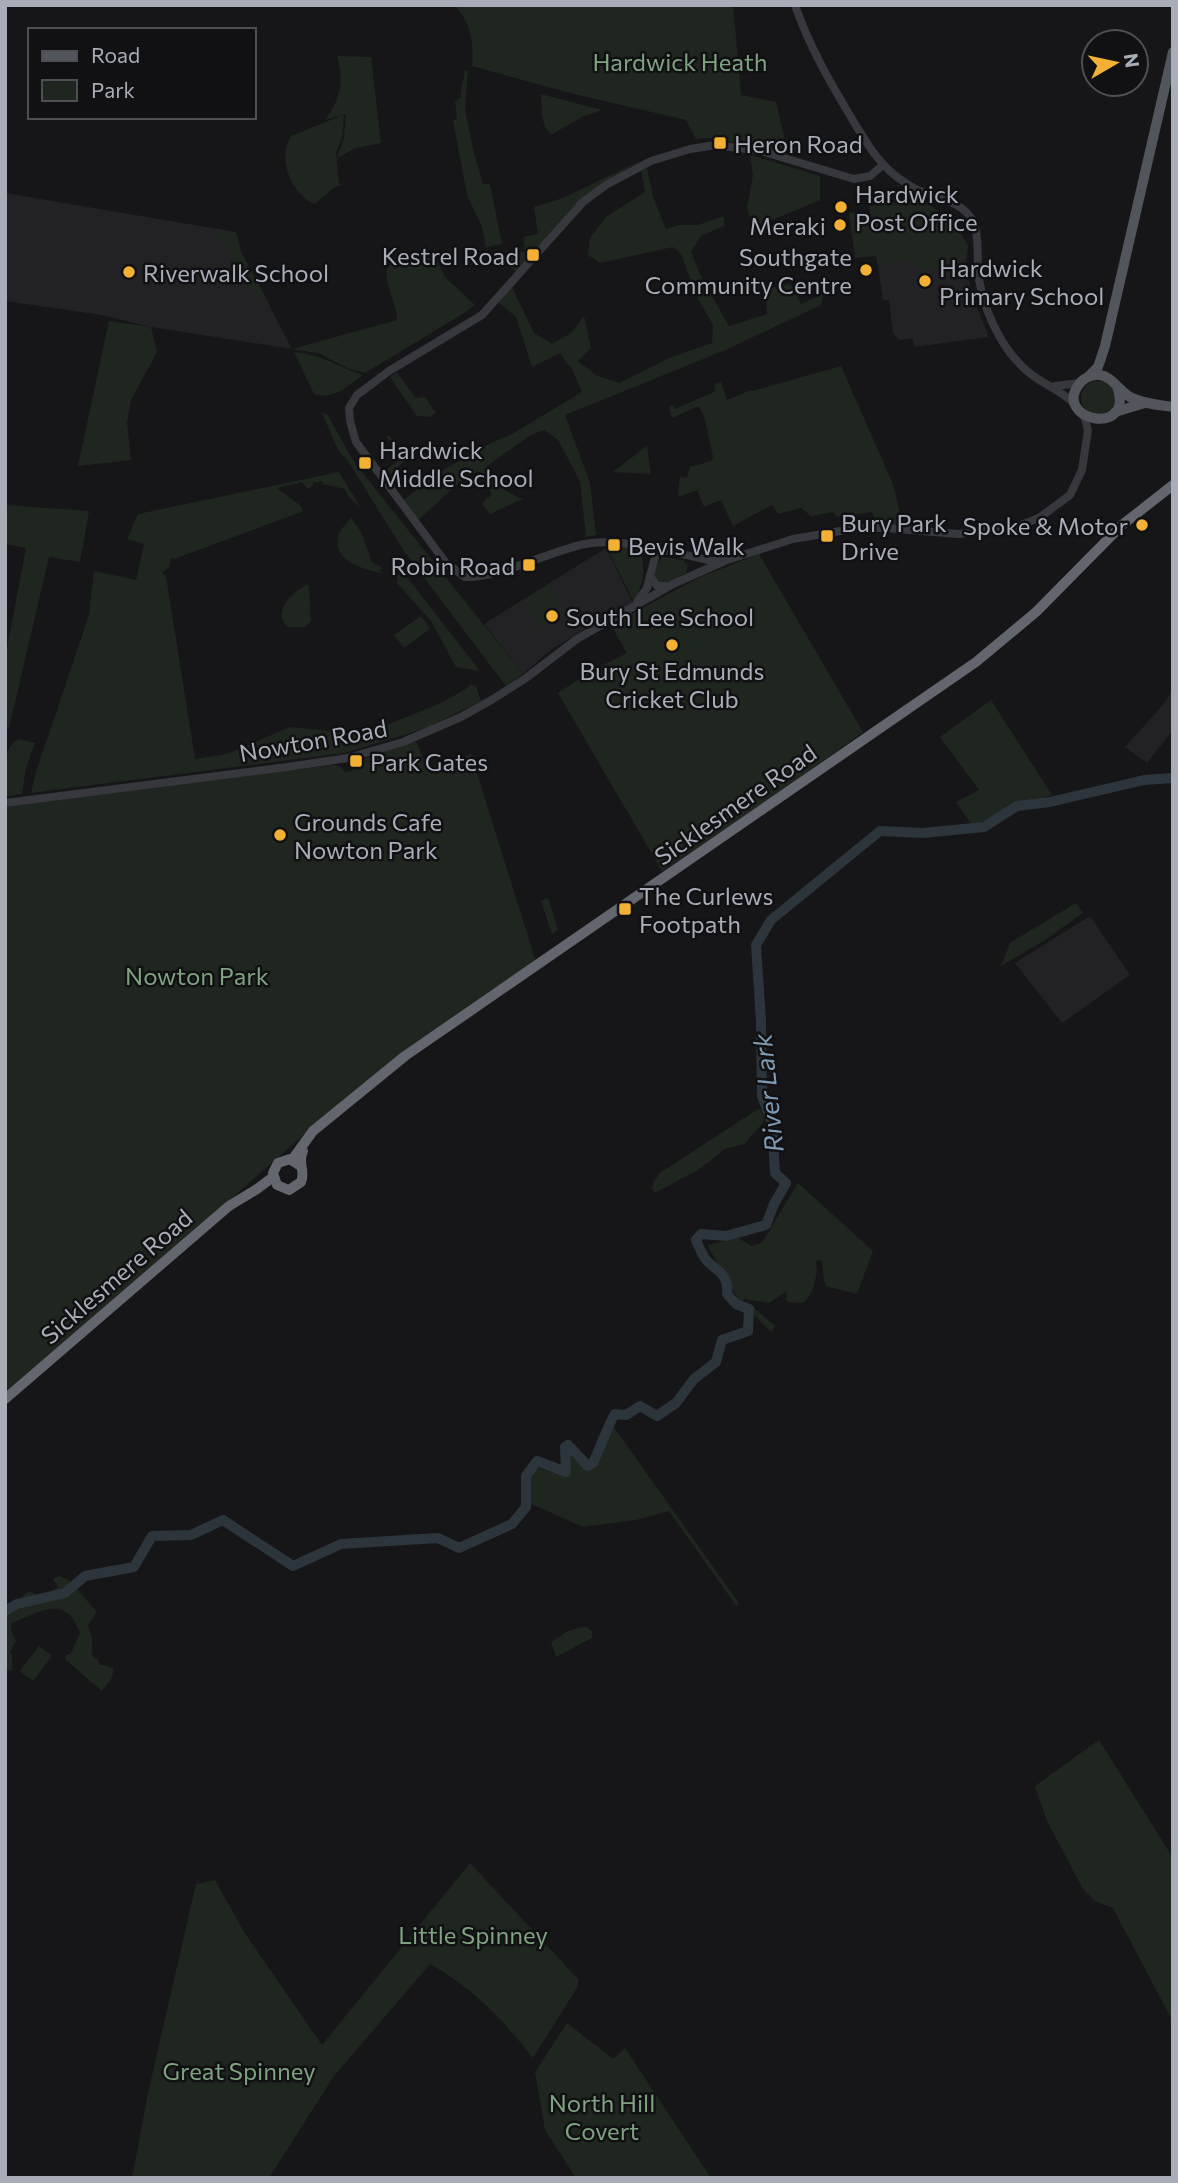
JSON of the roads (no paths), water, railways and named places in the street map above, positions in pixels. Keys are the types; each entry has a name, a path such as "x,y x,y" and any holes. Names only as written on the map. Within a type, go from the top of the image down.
{"highway":[{"name":"Sicklesmere Road","path":"296,1162 313,1131 405,1056 976,662 1036,612 1122,525 1172,484"},
{"name":"Sicklesmere Road","path":"275,1181 274,1169 278,1163 296,1162"},
{"name":"Sicklesmere Road","path":"275,1181 289,1190 298,1186 303,1173 296,1162"},
{"name":"Sicklesmere Road","path":"5,1398 229,1206 275,1181"}],"main road":[{"path":"1146,403 1098,420 1084,416 1076,405 1075,397 1084,380 1098,367 1105,346 1173,52"},
{"path":"1105,346 1105,369 1120,394 1115,412"},
{"path":"1084,380 1099,375 1113,382 1129,397 1173,407"}],"street":[{"path":"795,5 818,61 883,165 916,190 955,205 971,217 976,239 979,281 985,305 1007,349 1042,382 1052,386 1076,405"},
{"path":"727,560 712,561 610,542 596,542 487,574 465,577 446,564 360,449 352,432 349,408 357,395 378,378 482,315 592,195 646,163 690,149 716,145 761,151 826,172 860,179 870,176 883,165"},
{"path":"1052,386 1067,386 1084,380"},
{"name":"Nowton Road","path":"5,803 287,767 348,758 383,749 450,723 493,699 572,642 633,606 687,577 727,560 793,539 838,530 877,528 958,534 1013,528 1039,518 1070,495 1082,470 1088,430 1084,416"},
{"name":"Nowton Road","path":"1086,443 1097,425 1106,419"},
{"name":"Nowton Road","path":"633,606 643,596 657,550"},
{"path":"685,555 691,567 687,577"},
{"path":"650,576 657,586 673,584"}],"waterway":[{"name":"River Lark","path":"5,1611 17,1604 65,1593 85,1576 134,1567 152,1536 191,1535 223,1520 293,1566 341,1544 438,1538 459,1548 512,1524 526,1507 526,1476 537,1461 566,1472 565,1447 568,1445 588,1466 593,1463 615,1414 626,1415 640,1406 657,1416 676,1403 694,1379 716,1362 722,1340 748,1331 749,1309 736,1304 727,1294 725,1278 705,1259 696,1240 701,1234 726,1236 766,1225 786,1183 775,1173 772,1123 762,1096 756,945 771,920 880,831 923,833 984,827 1017,806 1050,802 1144,780 1173,778"}],"place":[{"name":"Heron Road","path":"720,143"},
{"name":"Hardwick Post Office","path":"841,207"},
{"name":"Meraki","path":"840,225"},
{"name":"Kestrel Road","path":"533,255"},
{"name":"Southgate Community Centre","path":"866,270"},
{"name":"Riverwalk School","path":"129,272"},
{"name":"Hardwick Primary School","path":"925,281"},
{"name":"Hardwick Middle School","path":"365,463"},
{"name":"Spoke & Motor","path":"1142,525"},
{"name":"Bury Park Drive","path":"827,536"},
{"name":"Bevis Walk","path":"614,545"},
{"name":"Robin Road","path":"529,565"},
{"name":"South Lee School","path":"552,616"},
{"name":"Bury St Edmunds Cricket Club","path":"672,645"},
{"name":"Park Gates","path":"356,761"},
{"name":"Grounds Cafe Nowton Park","path":"280,835"},
{"name":"The Curlews Footpath","path":"625,909"}],"park label":[{"name":"Hardwick Heath","path":"680,61"},
{"name":"Nowton Park","path":"197,975"},
{"name":"Little Spinney","path":"473,1934"},
{"name":"Great Spinney","path":"239,2070"},
{"name":"North Hill Covert","path":"602,2116"}]}
